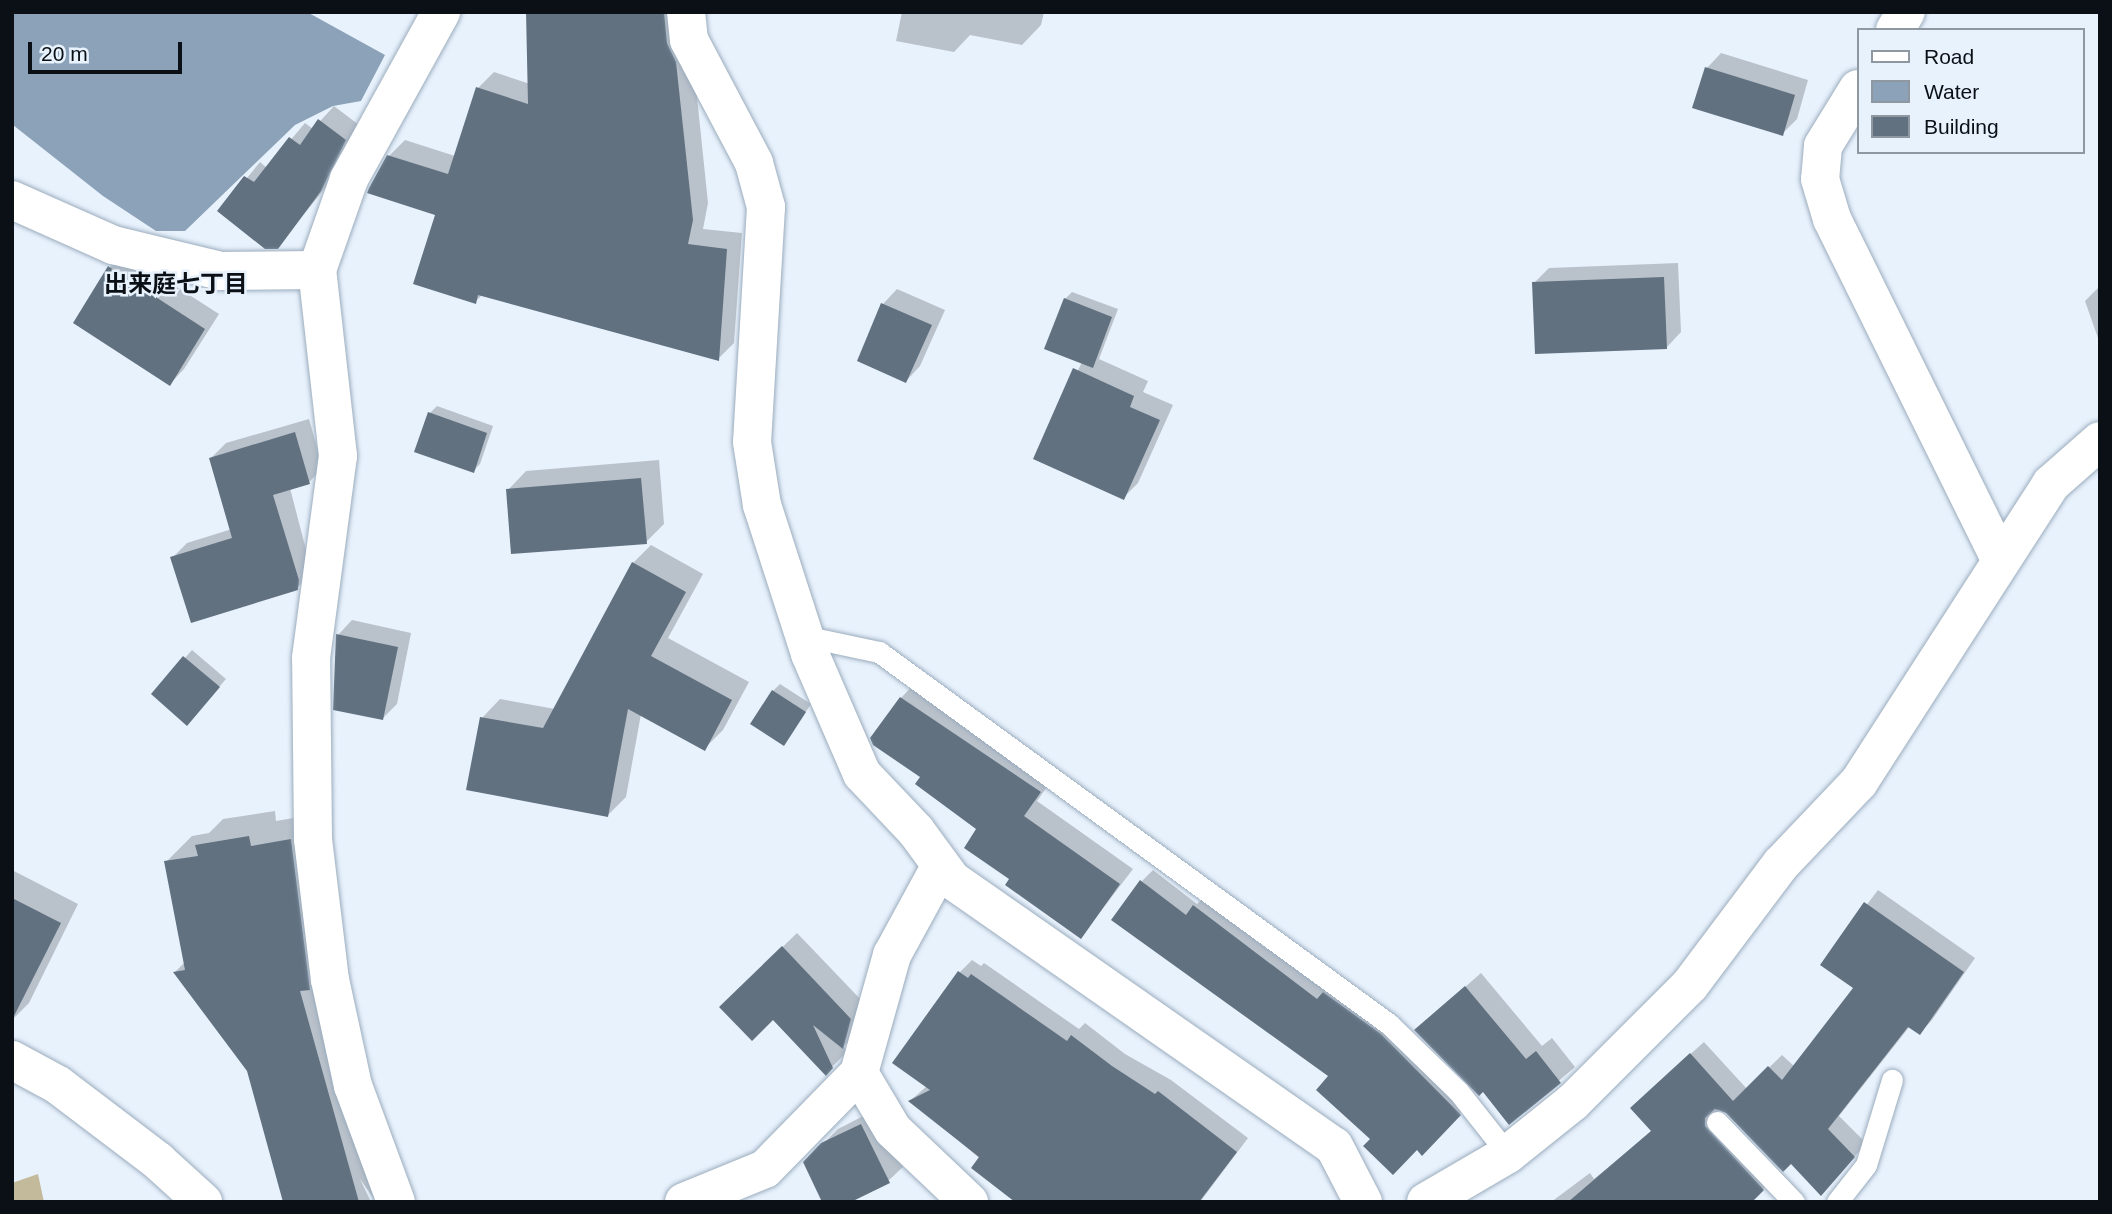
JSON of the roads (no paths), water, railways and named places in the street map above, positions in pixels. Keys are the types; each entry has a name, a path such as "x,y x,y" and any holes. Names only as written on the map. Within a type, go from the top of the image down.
{"street":[{"path":"396,1202 354,1086 330,981 313,839 311,658 338,456 317,270 349,178 441,12"},
{"path":"686,12 689,40 754,163 766,207 752,442 762,505 803,636 862,774 952,880 1334,1146 1363,1202"},
{"path":"1896,28 1906,12"},
{"path":"1856,92 1823,146 1820,179 1832,219 2001,561"},
{"path":"12,200 113,245 221,271 317,270"},
{"path":"1426,1202 1508,1154 1573,1102 1690,985 1782,864 1859,782 2051,484 2100,442"},
{"path":"684,1202 765,1169 859,1073 892,955 941,865"},
{"path":"12,1060 58,1085 158,1161 203,1202"},
{"path":"859,1073 892,1130 969,1202"}],"lane":[{"path":"803,636 879,652 1389,1024 1458,1091 1508,1154"},
{"path":"1837,1202 1866,1165 1892,1080"},
{"path":"1717,1122 1794,1202"}],"water":[{"path":"12,12 307,12 385,55 361,101 333,106 295,125 185,231 156,231 103,196 13,125"}],"district":[{"name":"出来庭七丁目","path":"176,284"}]}
